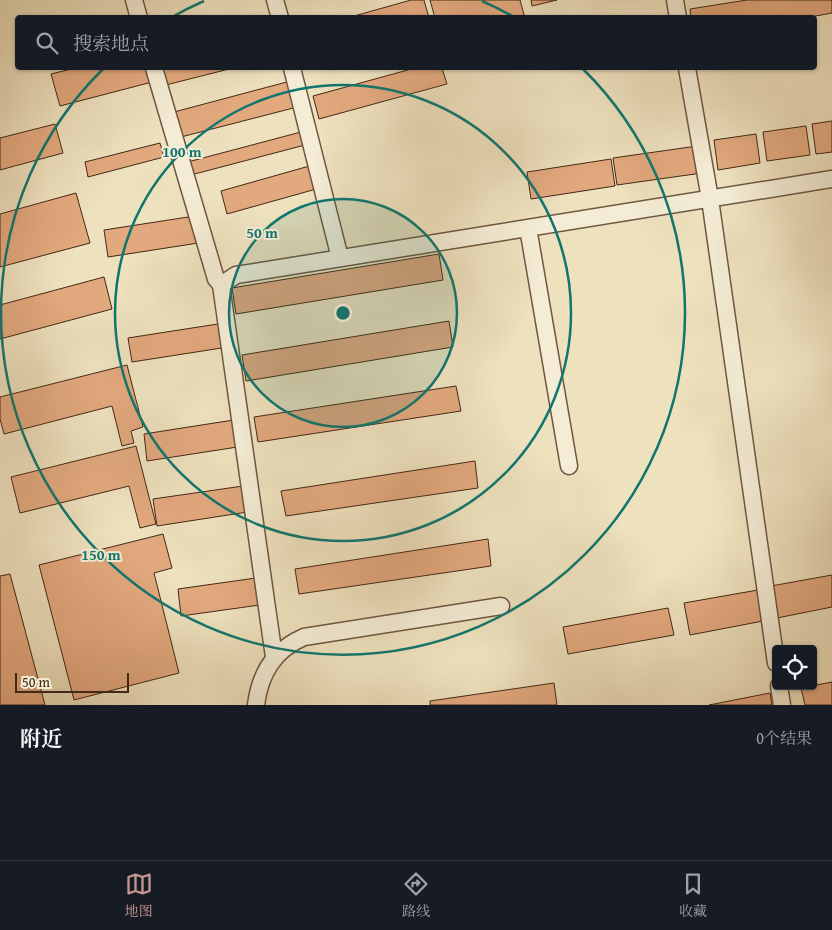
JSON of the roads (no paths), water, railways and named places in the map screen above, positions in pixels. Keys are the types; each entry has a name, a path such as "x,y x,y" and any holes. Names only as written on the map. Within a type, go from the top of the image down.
{"street":[{"path":"134,0 138,15"},
{"path":"275,0 279,15"},
{"path":"675,0 678,15"},
{"path":"155,70 216,279 221,285 274,657"},
{"path":"293,70 340,258"},
{"path":"687,70 710,199 773,645"},
{"path":"221,285 236,275 832,179"},
{"path":"528,228 568,466"},
{"path":"256,705 264,672 274,657 291,642 304,637 501,606"},
{"path":"780,690 782,705"}]}
